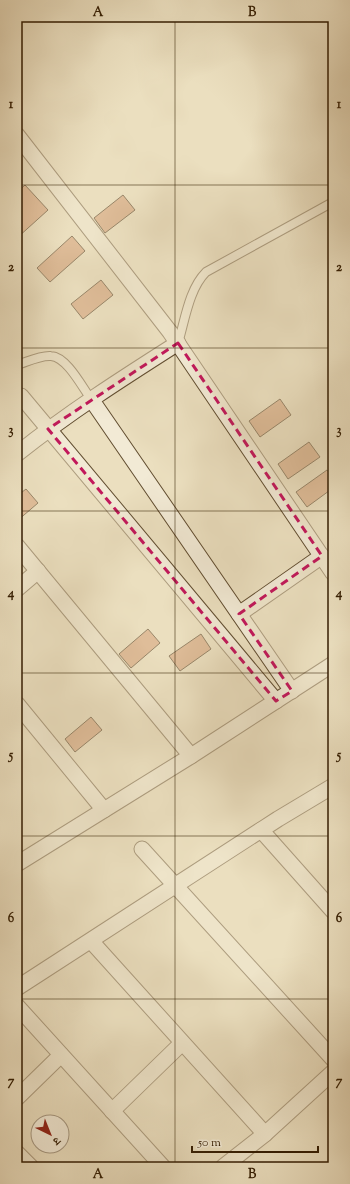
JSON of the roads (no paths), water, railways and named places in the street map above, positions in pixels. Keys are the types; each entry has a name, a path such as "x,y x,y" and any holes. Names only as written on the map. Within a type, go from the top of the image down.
{"street":[{"path":"17,135 178,343 333,573"},
{"path":"17,454 48,429 91,399 178,343"},
{"path":"21,396 276,701"},
{"path":"91,399 292,691"},
{"path":"17,546 191,756"},
{"path":"239,614 322,556"},
{"path":"17,589 38,571"},
{"path":"19,860 191,756 333,664"},
{"path":"17,704 104,810"},
{"path":"17,988 261,830 333,786"},
{"path":"261,830 331,905"},
{"path":"142,849 177,885 333,1059"},
{"path":"91,941 265,1134"},
{"path":"17,1006 164,1167"},
{"path":"112,1111 182,1043"},
{"path":"17,1098 61,1055"},
{"path":"223,1167 265,1134 333,1072"},
{"path":"17,1153 31,1167"}],"lane":[{"path":"178,343 194,290 200,278 206,272 333,202"},
{"path":"17,365 44,357 56,357 66,363 91,399"}]}
